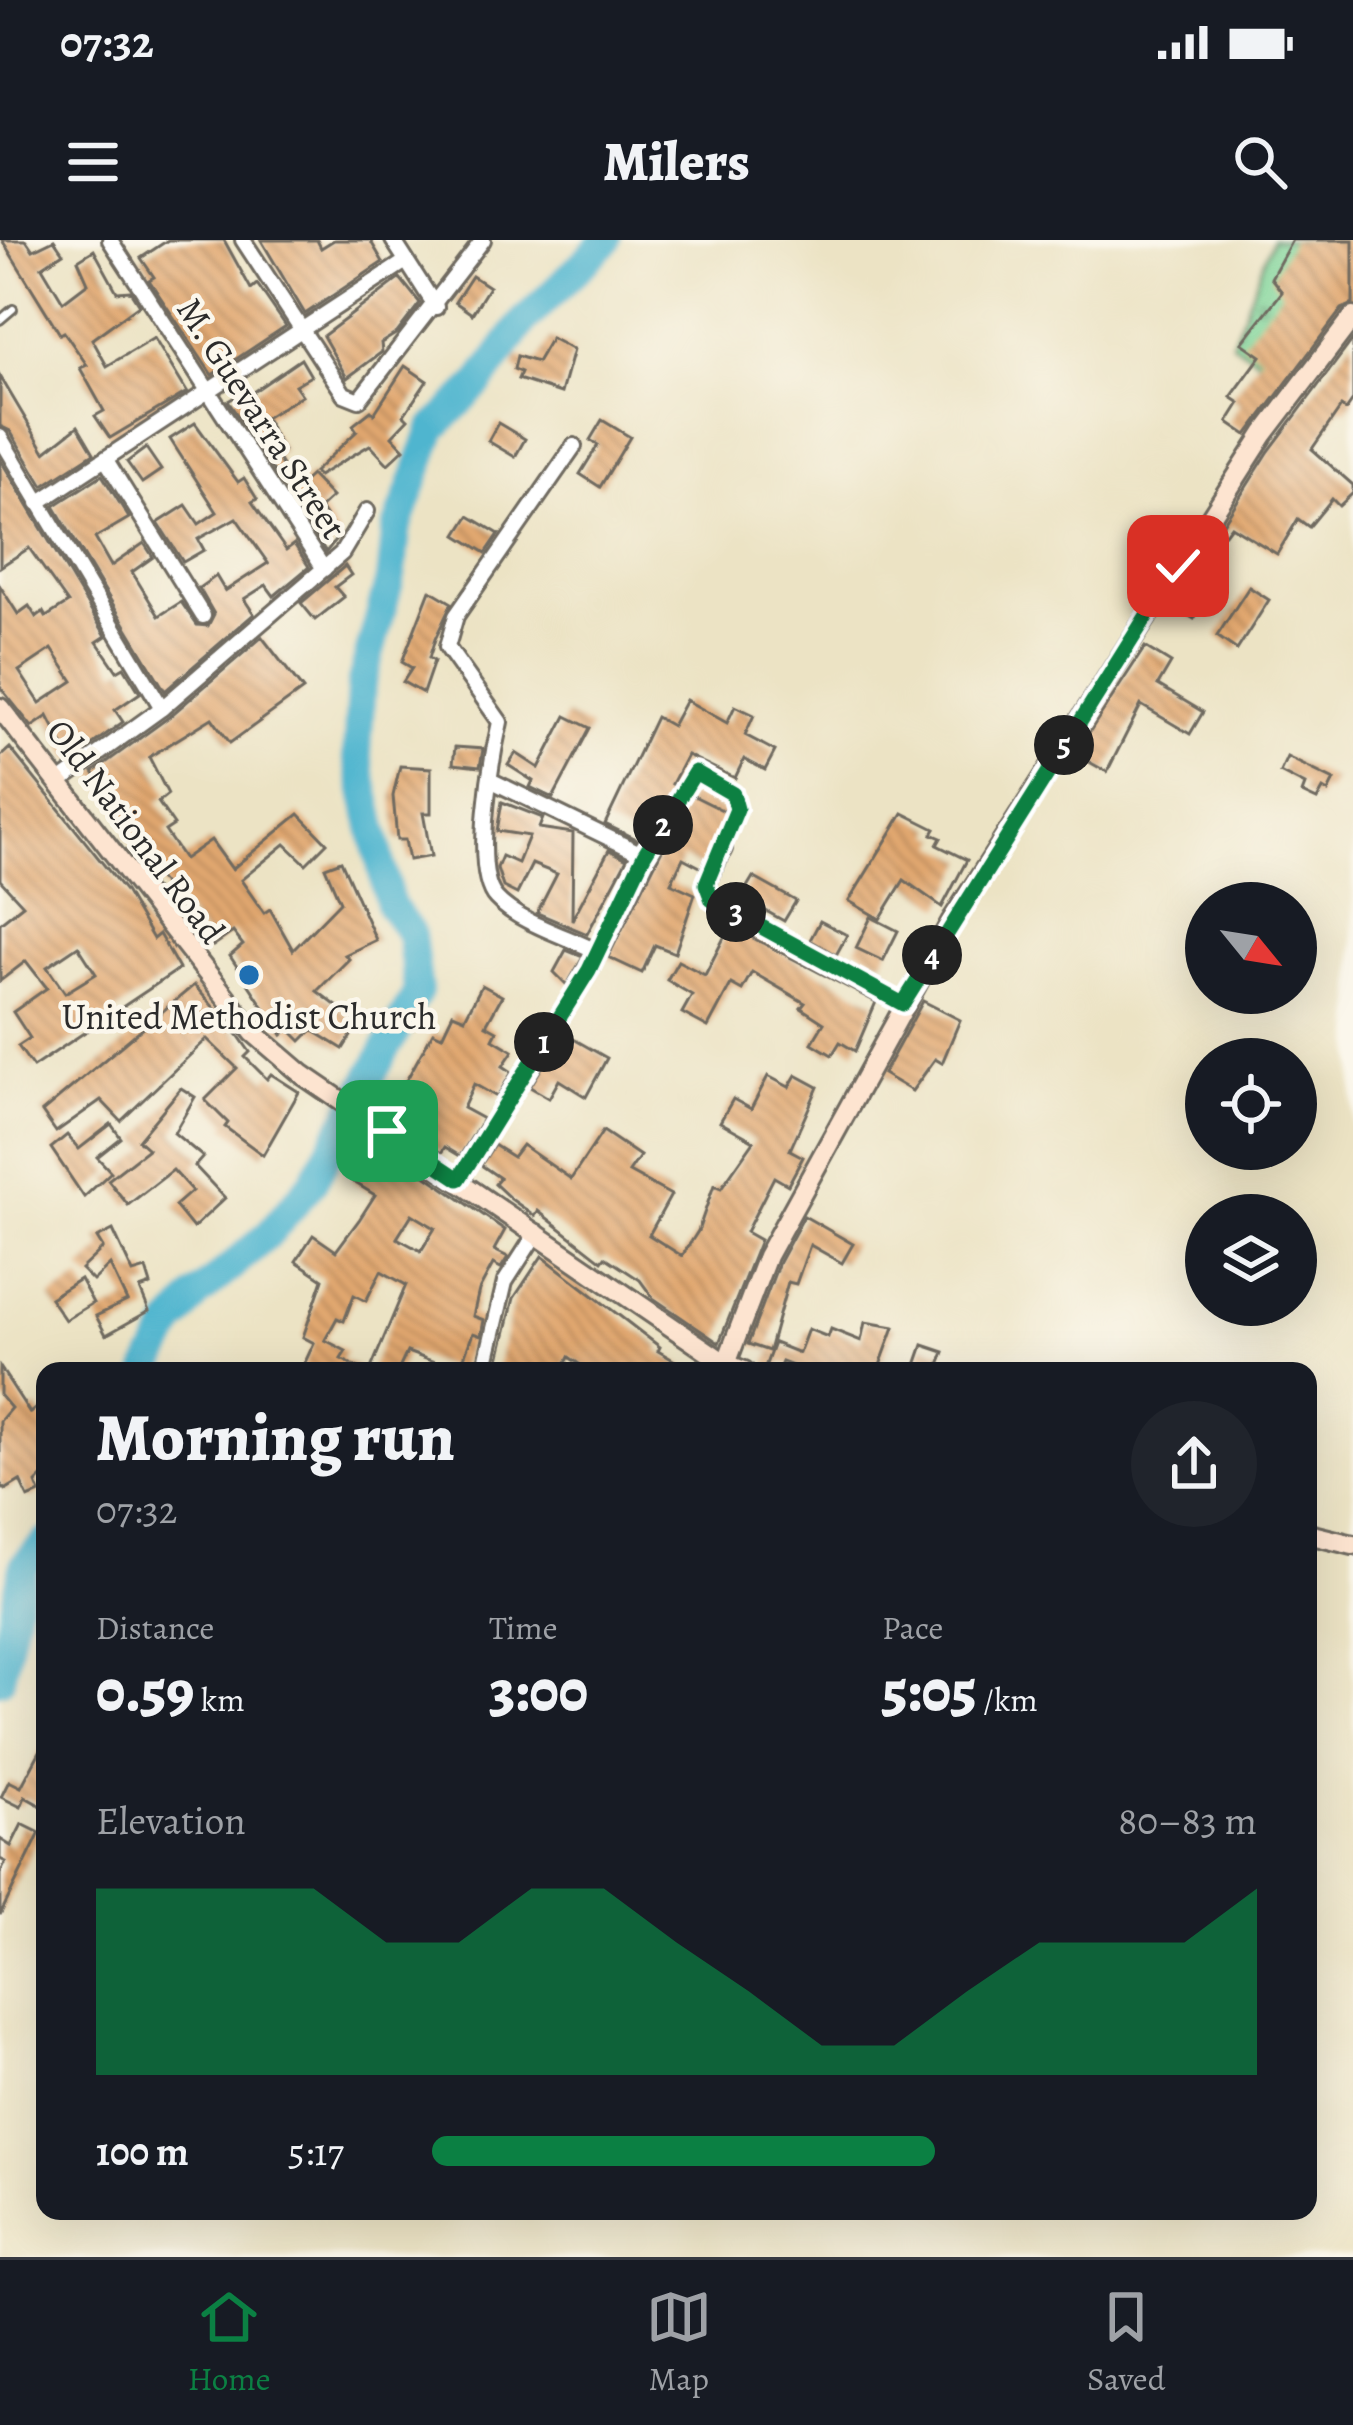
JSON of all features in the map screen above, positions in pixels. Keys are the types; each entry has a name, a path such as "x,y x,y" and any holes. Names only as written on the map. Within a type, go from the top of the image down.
{"main road":[{"path":"737,1362 767,1256 903,1004 1239,472 1353,317"},
{"name":"Old National Road","path":"0,708 219,993 303,1075 726,1362"},
{"path":"1317,1536 1353,1545"}],"street":[{"name":"M. Guevarra Street","path":"110,240 323,569"},
{"path":"243,240 299,332 344,394 359,400 436,307 483,240"},
{"path":"393,240 436,307"},
{"path":"38,503 210,395 406,261"},
{"path":"0,437 162,708"},
{"path":"574,446 456,616 447,647 500,722 484,843 489,890 505,907 596,951"},
{"path":"106,460 203,616"},
{"path":"58,783 162,708 342,554 368,511"},
{"path":"490,780 644,855"},
{"path":"459,1179 596,951 667,818"},
{"path":"724,849 706,884 712,900 903,1004"},
{"path":"486,1362 505,1282 537,1232"}],"lane":[{"path":"0,320 13,309"},
{"path":"667,818 695,772 733,794 737,809 724,849"}],"green space":[{"path":"1272,240 1353,240 1353,308 1292,382 1232,343"}],"building":[{"path":"2,240 26,240 33,250 54,240 63,253 42,267 63,302 88,283 78,260 94,250 117,292 130,291 139,305 92,339 107,366 154,338 187,392 110,438 95,416 104,411 80,368 87,365 64,332 60,334"},
{"path":"168,240 224,240 251,289 257,284 286,326 212,375 149,280 154,277 141,258"},
{"path":"261,240 317,240 321,248 334,240 370,240 383,262 305,314"},
{"path":"1292,240 1353,240 1353,304 1342,309 1247,435 1228,422 1240,403 1231,397 1261,356 1242,343 1282,292 1271,278"},
{"path":"472,276 489,287 472,314 455,302"},
{"path":"400,278 420,303 397,333 381,343 382,352 347,378 323,336"},
{"path":"551,338 573,350 561,393 518,379 521,372 514,369 517,356 537,362"},
{"path":"1353,339 1353,400 1346,410 1341,407 1312,449 1353,485 1353,493 1339,506 1332,499 1309,527 1298,519 1277,554 1231,526 1225,534 1219,530 1269,451"},
{"path":"301,359 311,376 295,385 302,395 265,418 283,451 276,455 284,469 275,473 228,401 247,390 250,394"},
{"path":"405,366 427,381 404,415 408,419 392,436 404,449 388,464 370,445 318,476 314,472 357,431 353,425 371,411 374,414"},
{"path":"0,376 45,452 78,426 94,453 43,486 10,431 0,426"},
{"path":"602,420 630,437 600,487 580,474 598,445 590,440"},
{"path":"195,423 238,482 244,478 257,499 252,502 286,550 294,544 309,567 274,596 266,585 244,599 254,614 165,691 54,506 102,475 129,518 95,538 111,566 144,543 153,557 132,572 159,616 181,602 197,625 208,626 214,614 199,588 216,576 225,591 268,563 236,518 198,539 204,550 183,562 158,523 186,505 199,524 217,512 170,439"},
{"path":"498,423 525,439 515,457 488,441"},
{"path":"146,448 161,470 142,483 127,462"},
{"path":"0,459 106,636 97,642 117,671 124,667 140,693 115,710 123,722 71,760 48,716 32,727 0,687 0,586 18,614 29,606 36,617 43,612 46,617 68,603 29,548 0,567","holes":["52,649 73,681 40,703 19,671"]},
{"path":"311,475 332,497 320,508 339,536 326,552 289,495"},
{"path":"469,516 499,534 486,553 457,535"},
{"path":"1198,561 1221,576 1194,619 1171,605"},
{"path":"345,566 351,575 335,587 344,597 315,620 301,603"},
{"path":"1249,587 1269,600 1237,650 1217,636"},
{"path":"430,590 452,603 435,639 429,658 434,661 423,693 403,682 412,668 402,662"},
{"path":"262,637 303,690 230,743 212,718 149,757 168,794 158,802 174,825 165,831 184,859 211,840 232,869 299,814 327,843 306,864 285,844 241,880 264,913 270,909 293,950 340,902 325,867 341,861 376,940 345,955 349,959 317,991 359,1023 343,1049 312,1030 301,1041 289,1029 282,1035 230,956 243,945 233,932 213,946 124,833 130,829 93,772 169,717"},
{"path":"1145,647 1171,663 1158,685 1203,712 1190,734 1141,705 1107,772 1075,754"},
{"path":"686,700 727,723 735,706 754,715 745,735 775,751 765,770 744,759 735,778 687,755 672,784 677,787 642,842 605,824 656,717 672,726"},
{"path":"566,716 590,728 553,798 530,787 533,781 508,765 516,753 539,768"},
{"path":"455,747 483,749 480,767 453,764"},
{"path":"10,748 125,891 153,939 159,934 179,969 33,1067 18,1046 30,1038 13,1012 47,988 26,961 0,981 0,923 23,905 0,880 0,757","holes":["78,946 96,974 65,993 47,967"]},
{"path":"1287,757 1334,780 1328,792 1323,789 1317,800 1302,793 1305,785 1280,772"},
{"path":"400,766 431,768 431,813 423,813 431,856 409,860 405,840 397,840 393,796"},
{"path":"690,794 728,813 702,868 683,858 671,883 695,894 675,953 655,945 642,973 608,957"},
{"path":"502,802 543,818 539,828 573,833 572,920 609,850 627,859 587,934 537,913 557,874 532,864 517,894 503,887 497,868 502,856 518,863 529,836 497,831"},
{"path":"903,813 935,829 932,834 941,838 937,845 967,860 942,907 904,880 880,919 849,901"},
{"path":"753,877 796,901 784,921 741,897"},
{"path":"871,917 898,931 883,961 856,948"},
{"path":"820,921 847,935 836,955 810,940"},
{"path":"730,926 876,1002 855,1051 840,1042 832,1055 812,1043 824,1023 801,1008 805,1003 752,972 742,990 731,984 708,1027 682,1013 692,995 667,980 678,961 705,975"},
{"path":"566,950 583,957 567,985 554,972"},
{"path":"194,985 238,1035 250,1052 245,1057 267,1079 271,1074 299,1092 263,1155 225,1127 228,1123 205,1100 237,1068 207,1039 121,1121 101,1100 56,1132 42,1112"},
{"path":"482,985 502,996 486,1025 497,1031 493,1039 513,1051 503,1066 512,1072 497,1097 474,1084 463,1108 483,1119 460,1156 445,1147 441,1153 428,1144 433,1136 390,1110 433,1032 442,1036 453,1013 465,1018"},
{"path":"923,1001 960,1020 942,1063 935,1059 912,1091 883,1074"},
{"path":"563,1033 607,1058 586,1097 559,1080 549,1098 530,1087"},
{"path":"796,1075 818,1087 790,1150 803,1157 788,1185 774,1177 746,1232 760,1240 719,1343 653,1298 640,1280 605,1257 602,1261 538,1211 535,1216 511,1199 495,1184 500,1178 481,1165 494,1145 513,1157 522,1145 571,1179 603,1131 640,1156 629,1172 671,1195 649,1235 682,1256 698,1231 714,1185 721,1188 754,1141 720,1122 733,1099 751,1109 768,1076 789,1087"},
{"path":"181,1088 195,1097 174,1133 203,1157 195,1166 225,1198 193,1228 175,1206 192,1191 173,1170 128,1205 108,1180 148,1149 138,1140"},
{"path":"111,1124 121,1138 97,1157 111,1172 84,1197 51,1148 67,1135 79,1149"},
{"path":"373,1148 399,1164 402,1159 505,1230 494,1250 508,1257 501,1268 493,1264 479,1290 473,1316 484,1320 481,1336 473,1333 462,1362 434,1362 407,1352 402,1362 374,1362 406,1285 381,1271 366,1301 354,1295 344,1321 337,1318 325,1340 346,1351 341,1359 347,1362 305,1362 314,1343 303,1337 323,1279 296,1261 313,1235 336,1251 375,1195 352,1181","holes":["412,1214 435,1228 421,1251 397,1238"]},
{"path":"804,1216 853,1244 842,1263 810,1245 796,1284 788,1282 769,1351 748,1344 779,1262"},
{"path":"113,1230 133,1273 146,1269 151,1285 140,1289 149,1311 106,1335 96,1316 127,1301 110,1265 93,1281 81,1269 103,1248 97,1238"},
{"path":"542,1256 677,1362 576,1362 569,1357 566,1362 498,1362 514,1298"},
{"path":"80,1279 93,1303 65,1320 50,1298"},
{"path":"865,1322 894,1327 881,1362 767,1362 774,1343 799,1353 808,1329 828,1337 831,1329 861,1341"},
{"path":"923,1345 944,1352 940,1362 917,1362"},
{"path":"0,1367 30,1413 36,1408 36,1495 28,1498 20,1481 5,1490 0,1483 0,1421 11,1408 0,1395"},
{"path":"36,1759 36,1803 25,1797 21,1807 1,1797 9,1781 21,1787"},
{"path":"22,1824 36,1831 36,1841 0,1915 0,1874 6,1862 0,1859 0,1839 11,1846"}],"waterway":[{"path":"153,1362 172,1326 197,1296 269,1234 312,1183 418,991 411,934 390,905 357,755 361,685 392,572 396,531 433,429 480,383 524,321 607,240"},
{"path":"0,1679 24,1565 36,1552"}],"place":[{"name":"United Methodist Church","path":"249,975"}],"route":[{"path":"387,1131 459,1179 589,970 644,855 695,772 733,794 737,809 706,884 705,892 712,900 903,1004 950,922 1178,566"}]}
